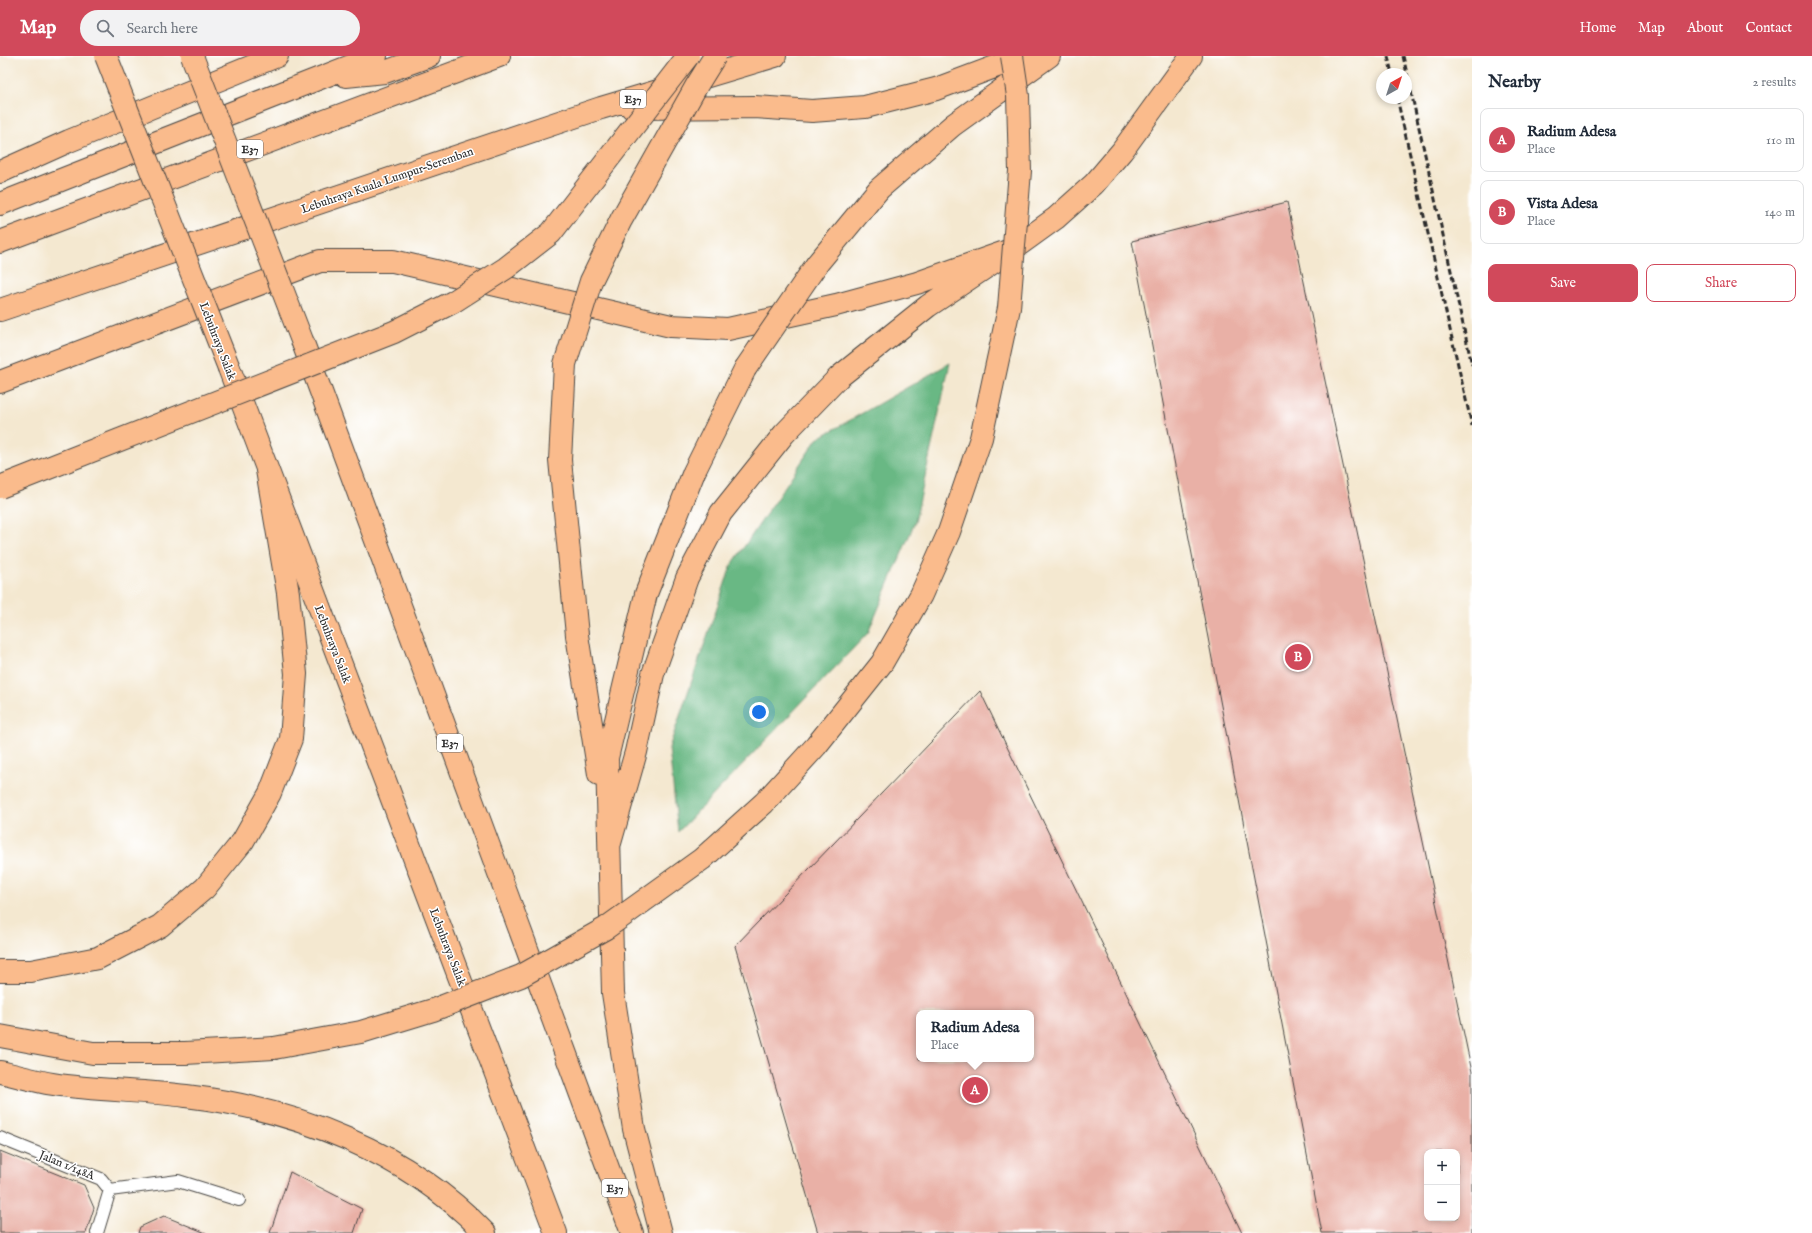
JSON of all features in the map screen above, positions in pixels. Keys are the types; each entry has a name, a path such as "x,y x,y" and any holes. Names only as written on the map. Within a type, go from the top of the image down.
{"highway":[{"name":"Lebuhraya Salak","path":"106,56 229,368 556,1233"},
{"name":"E37","path":"192,56 303,342 632,1233"},
{"path":"0,172 69,141 277,56"},
{"path":"0,204 376,56"},
{"path":"319,78 385,72 429,56"},
{"name":"E37","path":"0,242 499,56"},
{"path":"0,487 394,332 453,302 493,277 550,233 688,56"},
{"path":"610,843 577,635 560,460 565,364 591,281 597,267 621,220 715,56"},
{"name":"Lebuhraya Kuala Lumpur–Seremban","path":"0,310 601,108 775,56"},
{"path":"0,1036 93,1053 185,1053 274,1048 361,1032 433,1010 521,976 606,928 702,859 764,803 816,746 882,663 921,595 949,532 981,438 1009,308 1020,171 1018,96 1012,56"},
{"path":"601,108 755,107 812,111 865,107 936,89 1024,56"},
{"path":"661,1233 634,1130 613,993 608,758 646,594 694,472 744,369 818,264 879,189 953,125 1049,56"},
{"path":"610,843 634,760 653,674 687,578 721,513 784,434 839,377 928,306 1013,250 1056,218 1094,184 1122,151 1191,56"},
{"path":"0,382 320,261 394,261 671,326 728,329 836,305 917,283 1013,250"},
{"path":"0,971 31,971 98,958 160,926 205,888 243,841 270,793 291,739 296,674 288,593 267,470"},
{"path":"0,1072 53,1084 186,1096 270,1111 343,1136 416,1174 474,1221 485,1233"},
{"path":"598,1143 643,1233"}],"lane":[{"name":"Jalan 1/148A","path":"0,1138 101,1179 110,1190"},
{"path":"97,1233 110,1190 178,1181 239,1200"}],"green space":[{"path":"950,363 915,522 868,633 678,832 669,748 731,566 817,439"}],"building":[{"path":"1287,202 1472,1072 1472,1233 1322,1233 1132,241"},
{"path":"980,691 1242,1233 818,1233 735,946"},
{"path":"0,1151 84,1185 94,1208 86,1233 0,1233"},
{"path":"290,1172 362,1209 354,1233 270,1233"},
{"path":"164,1216 206,1233 138,1233 140,1227"}],"railway":[{"path":"1388,56 1391,68"},
{"path":"1403,56 1472,365"},
{"path":"1398,104 1472,426"}],"place":[{"name":"Vista Adesa","path":"1298,657"},
{"name":"Radium Adesa","path":"975,1090"}]}
